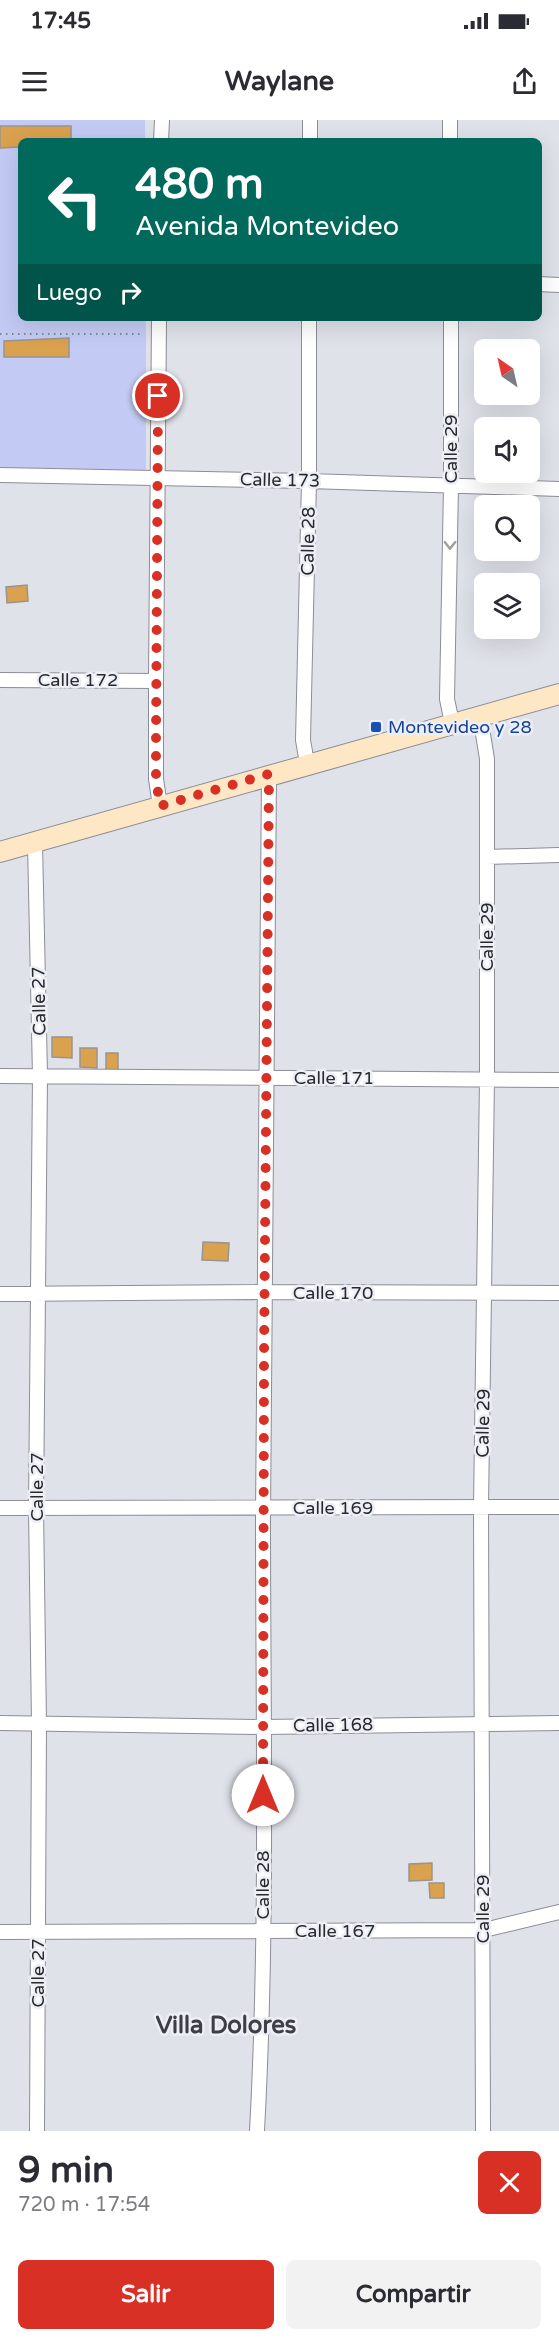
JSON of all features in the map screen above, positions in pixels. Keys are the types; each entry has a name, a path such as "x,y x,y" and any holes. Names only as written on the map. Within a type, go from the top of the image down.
{"main road":[{"path":"0,852 307,763 559,694"}],"street":[{"path":"161,138 162,120"},
{"path":"310,120 310,138"},
{"path":"450,120 450,138"},
{"path":"542,284 559,285"},
{"path":"159,321 156,779 160,806"},
{"name":"Calle 28","path":"307,763 303,740 309,481 309,321"},
{"name":"Calle 29","path":"451,321 452,486 447,699 452,723"},
{"name":"Calle 173","path":"0,475 559,489"},
{"name":"Calle 172","path":"0,680 156,681"},
{"name":"Calle 29","path":"480,716 487,748 487,1079 481,1507 483,2131"},
{"name":"Calle 28","path":"257,2131 261,2059 263,1931 264,1292 269,774"},
{"name":"Calle 27","path":"35,843 40,1076 36,1508 39,1724 37,2131"},
{"path":"487,857 559,855"},
{"name":"Calle 171","path":"0,1076 559,1080"},
{"name":"Calle 170","path":"0,1294 559,1293"},
{"name":"Calle 169","path":"0,1508 559,1507"},
{"name":"Calle 168","path":"0,1723 263,1726 559,1723"},
{"name":"Calle 167","path":"0,1932 484,1930 559,1912"}],"path":[{"path":"0,334 159,334"}],"shaded area":[{"path":"0,120 145,120 145,138 18,138 18,321 146,321 146,473 0,471"}],"building":[{"path":"0,126 71,126 71,138 18,138 18,147 0,148"},
{"path":"69,338 69,357 4,357 4,341"},
{"path":"27,585 28,601 7,603 6,587"},
{"path":"52,1037 72,1037 72,1058 52,1057"},
{"path":"80,1048 97,1048 97,1068 80,1067"},
{"path":"106,1053 118,1053 118,1071 106,1071"},
{"path":"203,1242 229,1243 228,1261 202,1260"},
{"path":"432,1863 432,1880 409,1881 409,1864"},
{"path":"429,1883 444,1883 444,1898 430,1898"}],"place":[{"name":"Montevideo y 28","path":"376,727"}],"district":[{"name":"Villa Dolores","path":"226,2025"}],"route":[{"path":"158,396 156,779 160,806 269,774 263,1795"}]}
